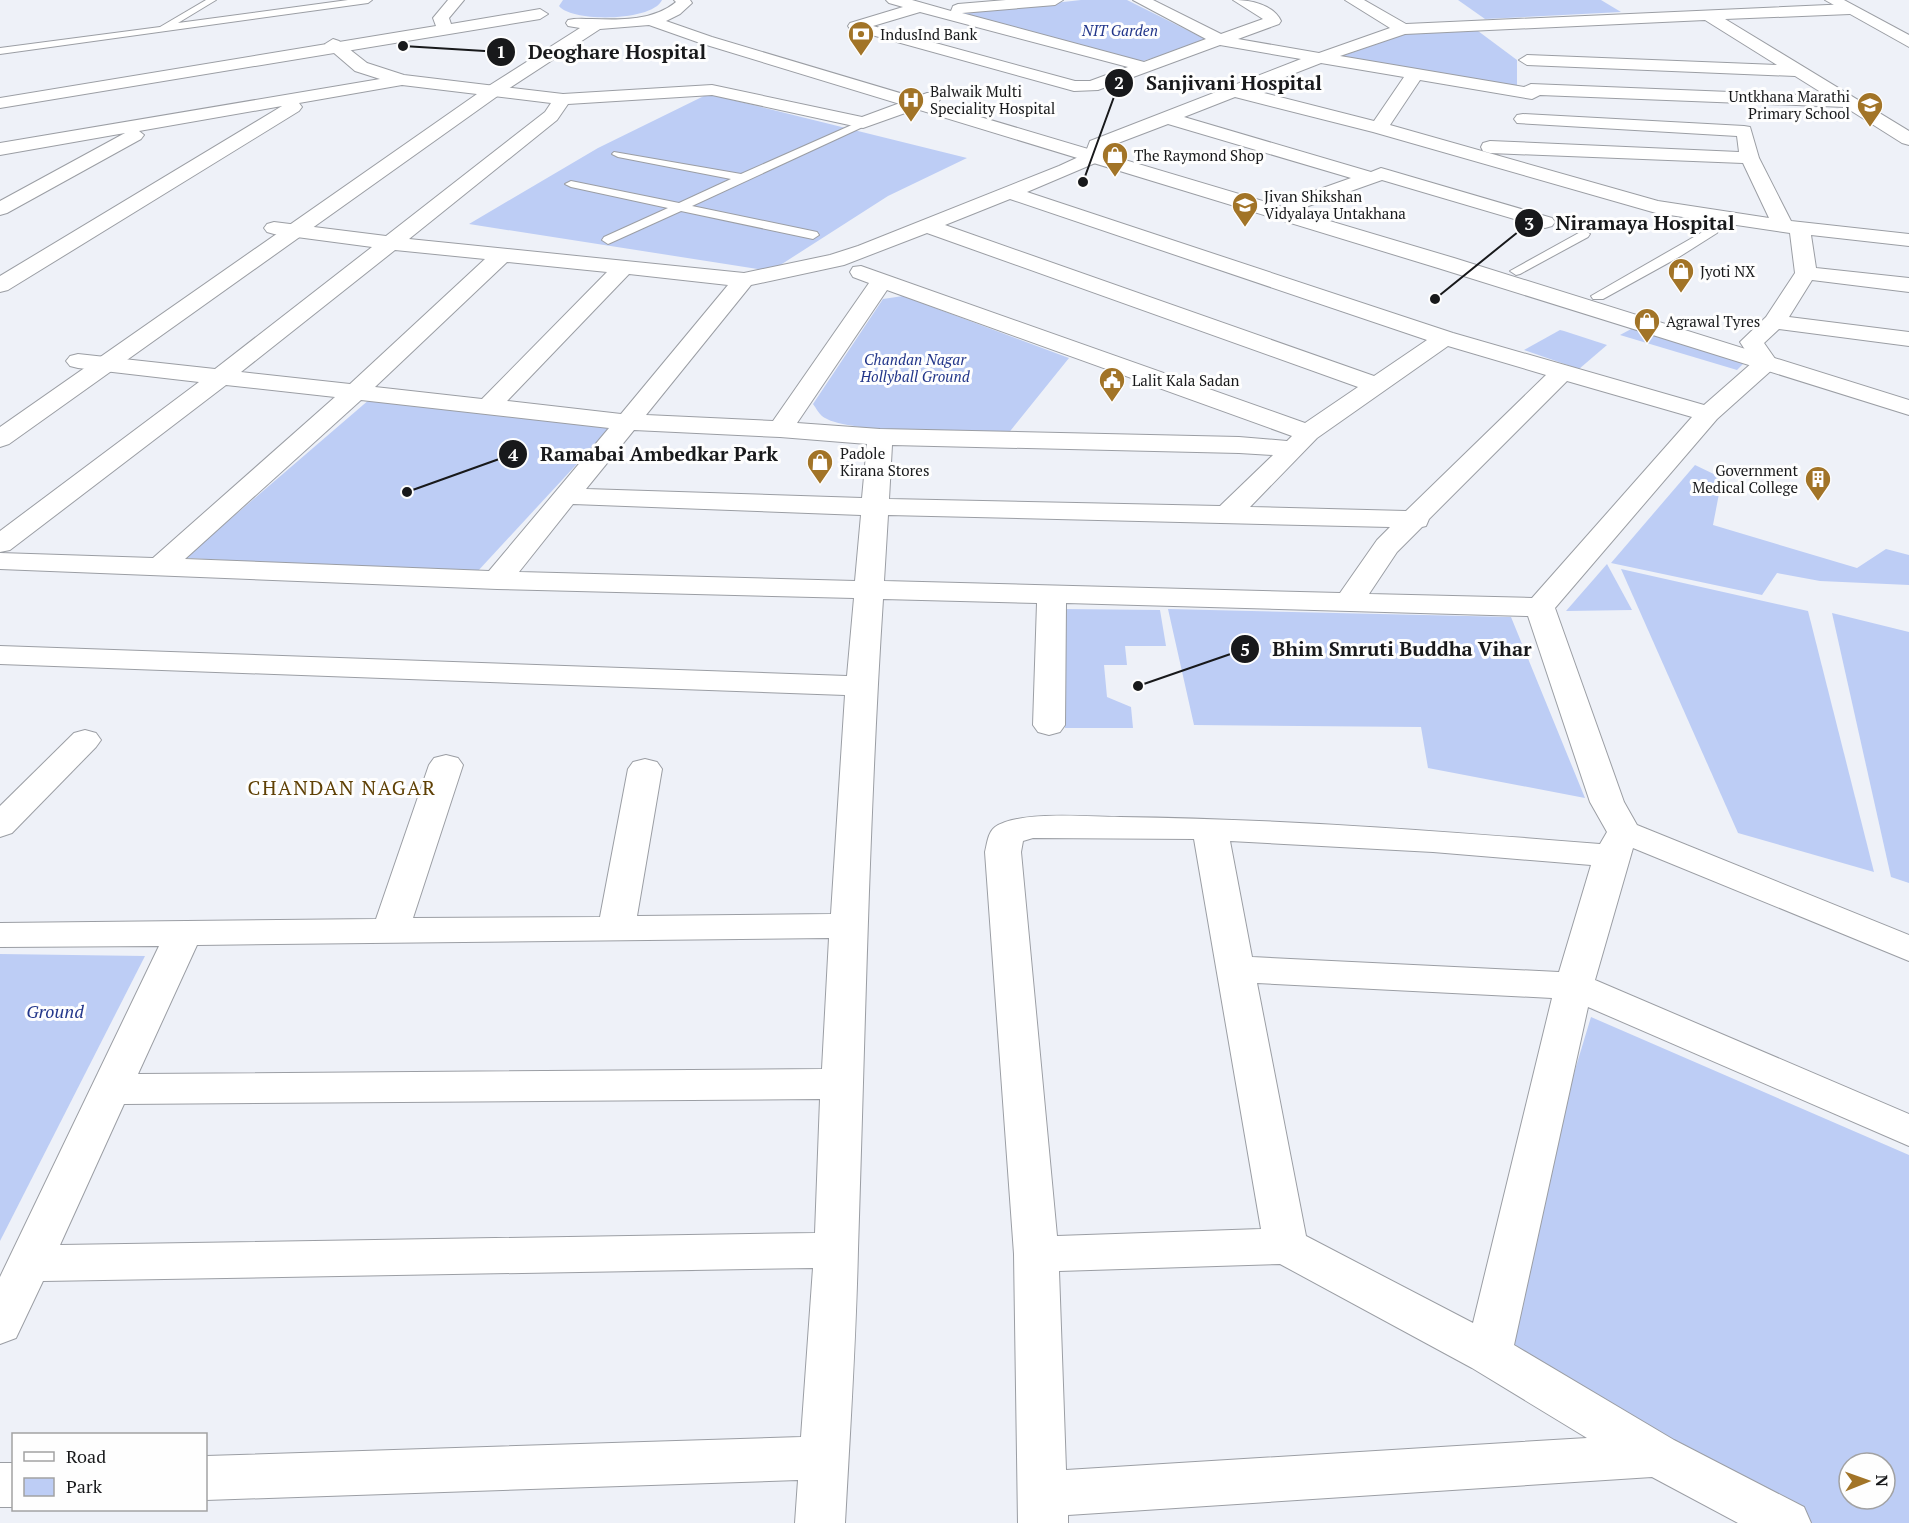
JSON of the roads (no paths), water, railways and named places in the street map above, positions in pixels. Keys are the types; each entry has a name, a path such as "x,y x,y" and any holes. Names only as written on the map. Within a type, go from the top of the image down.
{"street":[{"path":"443,28 441,18 456,0"},
{"path":"0,103 443,28 540,8 555,20 576,23 597,24 657,18 678,10 684,3 682,0"},
{"path":"894,0 1145,67"},
{"path":"1055,0 927,9 856,26 1074,86 1092,86 1273,21 1272,18 1241,0"},
{"path":"1141,0 1222,41 1531,92 1847,102"},
{"path":"1353,0 1403,29"},
{"path":"1684,0 1909,139"},
{"path":"1833,0 1850,4 1909,32"},
{"path":"0,439 105,364 282,230 744,280 836,260 1010,193 1168,118 1319,58 1403,29 1626,12 1645,25 1708,15 1850,4 1909,42"},
{"path":"657,18 728,47 926,100 1435,259 1764,342 1909,408"},
{"path":"20,401 282,230 576,23"},
{"path":"483,90 597,24"},
{"path":"1478,25 1510,45 1527,60 1801,71"},
{"path":"0,98 335,47 362,67 402,80 563,99 712,90 863,123 926,100"},
{"path":"1669,52 1688,66"},
{"path":"1483,152 1523,119 1531,92 1527,60"},
{"path":"1379,128 1415,74"},
{"path":"0,149 402,80"},
{"path":"1237,92 1379,128 1448,149 1483,152 1640,153 1750,158"},
{"path":"0,285 307,98"},
{"path":"0,544 219,378 391,243 551,116 563,99"},
{"path":"1540,607 1708,414 1764,342 1806,273 1791,227 1750,158 1737,99"},
{"path":"1168,118 1545,222"},
{"path":"1523,119 1744,131"},
{"path":"0,208 161,121"},
{"path":"1293,205 1448,149"},
{"path":"1095,151 1293,205 1598,296 1764,342 1909,390"},
{"path":"1483,152 1656,207 1791,227 1909,240"},
{"path":"1640,153 1656,207"},
{"path":"0,187 55,178"},
{"path":"1010,193 1445,338 1708,414"},
{"path":"925,225 1376,385"},
{"path":"160,567 355,392 502,255"},
{"path":"836,260 882,280 1301,441"},
{"path":"488,407 623,268"},
{"path":"1806,273 1909,285"},
{"path":"497,580 744,280"},
{"path":"780,429 882,280"},
{"path":"1227,514 1301,441 1376,385 1445,338"},
{"path":"1764,342 1909,339"},
{"path":"78,361 627,422 780,429 879,437 1239,445 1301,441"},
{"path":"1348,603 1387,546 1416,520 1561,373"},
{"path":"820,1523 822,1458 836,1250 841,1084 860,686 870,589 873,507 879,437"},
{"path":"564,496 873,507 1416,520"},
{"path":"0,561 497,580 1540,607"},
{"path":"1048,725 1052,594"},
{"path":"1489,1354 1574,986 1617,844 1607,802 1540,607"},
{"path":"0,655 860,686"},
{"path":"0,826 85,740"},
{"path":"390,931 446,765"},
{"path":"616,929 645,769"},
{"path":"1657,1455 1042,1508 1036,1254 1003,852 1007,835 1030,827 1210,829 1433,841 1617,844 1909,949"},
{"path":"1210,829 1286,1246"},
{"path":"0,935 849,926"},
{"path":"0,1325 184,932"},
{"path":"1237,969 1574,986 1909,1131"},
{"path":"110,1089 841,1084"},
{"path":"1036,1254 1286,1246 1489,1354 1657,1455 1786,1523"},
{"path":"31,1263 836,1250"},
{"path":"207,1478 822,1458"}],"lane":[{"path":"162,29 212,0"},
{"path":"0,51 368,0"},
{"path":"608,240 863,123"},
{"path":"618,154 742,177"},
{"path":"571,184 813,235"},
{"path":"1598,296 1675,254 1713,230"},
{"path":"1516,271 1584,234"}],"place":[{"name":"Deoghare Hospital","path":"403,46"},
{"name":"IndusInd Bank","path":"861,57"},
{"name":"Balwaik Multi Speciality Hospital","path":"911,123"},
{"name":"Untkhana Marathi Primary School","path":"1870,128"},
{"name":"The Raymond Shop","path":"1115,178"},
{"name":"Sanjivani Hospital","path":"1083,182"},
{"name":"Jivan Shikshan Vidyalaya Untakhana","path":"1245,228"},
{"name":"Jyoti NX","path":"1681,294"},
{"name":"Niramaya Hospital","path":"1435,299"},
{"name":"Agrawal Tyres","path":"1647,344"},
{"name":"Lalit Kala Sadan","path":"1112,403"},
{"name":"Padole Kirana Stores","path":"820,485"},
{"name":"Ramabai Ambedkar Park","path":"407,492"},
{"name":"Government Medical College","path":"1818,502"},
{"name":"Bhim Smruti Buddha Vihar","path":"1138,686"}],"district":[{"name":"CHANDAN NAGAR","path":"342,787"}],"park label":[{"name":"NIT Garden","path":"1120,30"},
{"name":"Chandan Nagar Hollyball Ground","path":"915,368"},
{"name":"Ground","path":"55,1011"}]}
